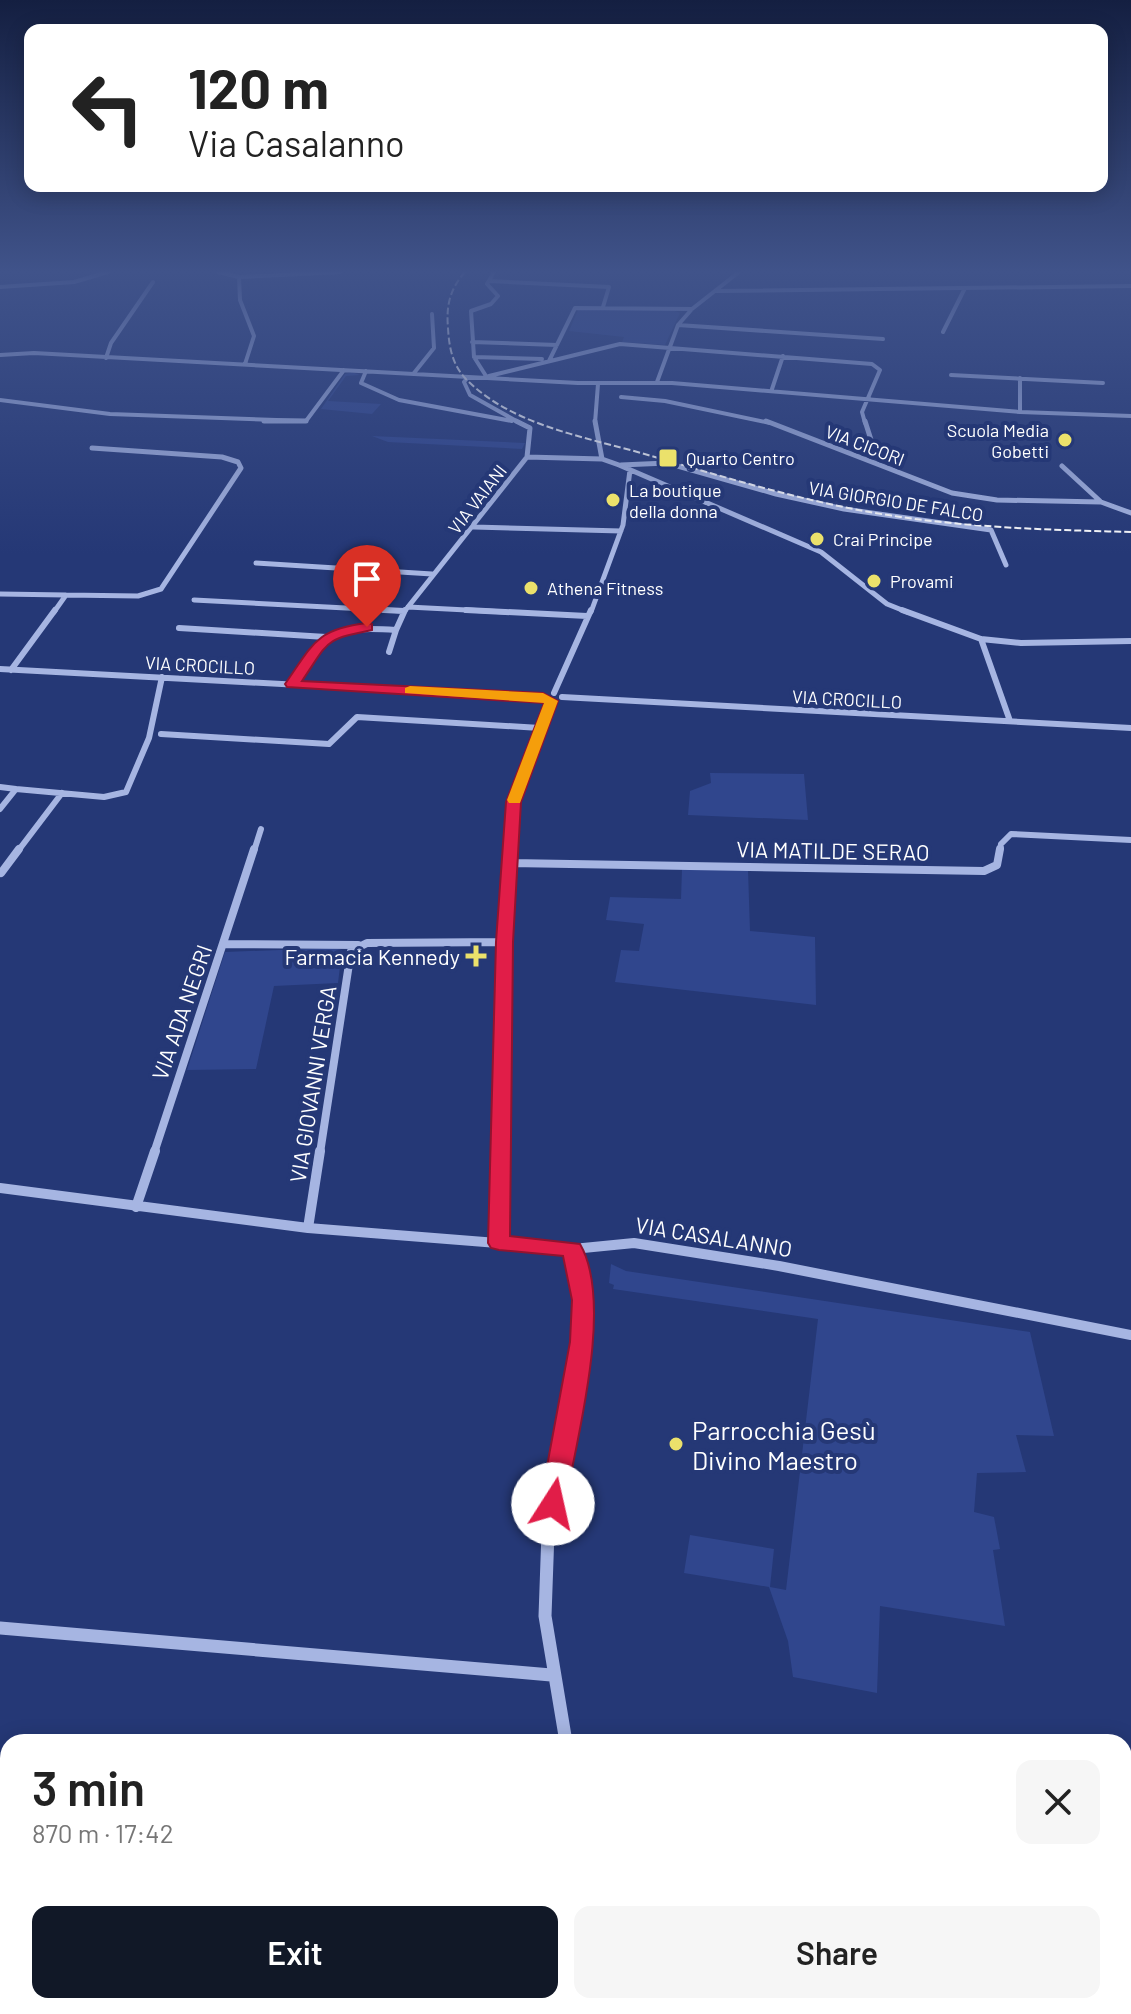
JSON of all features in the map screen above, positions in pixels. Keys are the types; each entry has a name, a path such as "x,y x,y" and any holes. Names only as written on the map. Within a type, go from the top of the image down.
{"street":[{"path":"278,366 598,384 657,382 772,389 1020,412 1131,416"},
{"path":"414,373 420,366"},
{"path":"479,366 485,377"},
{"path":"485,377 527,366"},
{"path":"657,382 663,366"},
{"path":"772,389 780,366"},
{"path":"872,443 862,412 866,400 870,399 880,370 878,366"},
{"path":"0,400 110,414 306,421 344,370"},
{"path":"366,371 360,378 370,389 397,399 521,422"},
{"path":"951,375 1103,383"},
{"path":"468,377 464,382 470,395 521,422"},
{"path":"1020,378 1020,412"},
{"path":"598,384 594,416 602,459"},
{"path":"665,401 670,386"},
{"name":"VIA CICORI","path":"621,397 665,401 764,420 952,493 997,500 1101,502"},
{"name":"VIA VAIANI","path":"389,652 406,609 527,457 531,432 521,422"},
{"path":"0,594 132,597 161,589 241,468 238,462 222,457 92,448"},
{"name":"VIA GIORGIO DE FALCO","path":"527,457 602,459 619,465 835,560 887,604 981,639 1033,644 1131,641"},
{"name":"VIA GIORGIO DE FALCO","path":"619,465 667,463 844,509 991,530 1006,565"},
{"path":"1062,466 1101,502 1131,513"},
{"path":"499,1243 505,942 514,802 549,697 587,616 621,531 630,491 630,470"},
{"path":"474,527 621,531"},
{"path":"256,563 432,574"},
{"path":"3,670 66,595"},
{"path":"194,600 587,616"},
{"path":"179,628 326,637 357,628 396,630"},
{"path":"292,684 326,637"},
{"path":"981,639 1010,721"},
{"name":"VIA CROCILLO","path":"3,670 1131,728"},
{"path":"0,787 104,797 126,792 152,730 158,701 157,686 162,677"},
{"path":"161,734 329,744 335,742 350,720 357,717 540,728"},
{"path":"0,809 16,789"},
{"path":"1,873 62,793"},
{"name":"VIA ADA NEGRI","path":"136,1207 261,829"},
{"name":"VIA MATILDE SERAO","path":"511,863 984,871 997,865 1001,844 1011,834 1131,840"},
{"path":"223,944 357,946 505,942"},
{"name":"VIA GIOVANNI VERGA","path":"308,1228 351,951 357,946"},
{"name":"VIA CASALANNO","path":"0,1188 308,1228 573,1249 613,1243 648,1245 793,1268 1018,1316 1131,1335"},
{"path":"564,1734 551,1675 544,1574 553,1504 582,1342 583,1300 573,1249"},
{"path":"0,1628 551,1675"}],"shaded area":[{"path":"352,372 360,375 346,376 328,401 381,404 372,414 321,409 345,374"},
{"path":"372,436 525,443 522,449 388,442"},
{"path":"710,773 804,774 808,820 688,815 690,791 711,783"},
{"path":"682,869 748,870 750,931 815,937 816,1005 615,982 621,950 639,951 644,924 606,920 610,897 681,899"},
{"path":"342,950 338,983 274,986 256,1069 187,1070 225,952"},
{"path":"611,1264 626,1271 1030,1332 1054,1436 1016,1435 1026,1472 977,1473 974,1512 994,1517 1000,1549 993,1550 1005,1626 880,1606 877,1693 793,1677 788,1641 769,1587 684,1573 690,1535 774,1549 770,1587 786,1590 818,1319 613,1289 614,1285 609,1283"}],"railway":[{"path":"457,366 465,378 484,394 527,419 805,498 930,521 1131,532"}],"slow traffic":[{"path":"410,691 543,698 551,701 514,800"}],"place":[{"name":"Scuola Media Gobetti","path":"1065,440"},
{"name":"Quarto Centro","path":"668,458"},
{"name":"La boutique della donna","path":"613,500"},
{"name":"Crai Principe","path":"817,539"},
{"name":"Provami","path":"874,581"},
{"name":"Athena Fitness","path":"531,588"},
{"name":"Farmacia Kennedy","path":"476,956"},
{"name":"Parrocchia Gesù Divino Maestro","path":"676,1444"}],"route":[{"path":"367,627 343,630 326,637 292,684 543,698 551,701 514,802 505,942 499,1243 573,1249 583,1300 582,1342 553,1504"}]}
